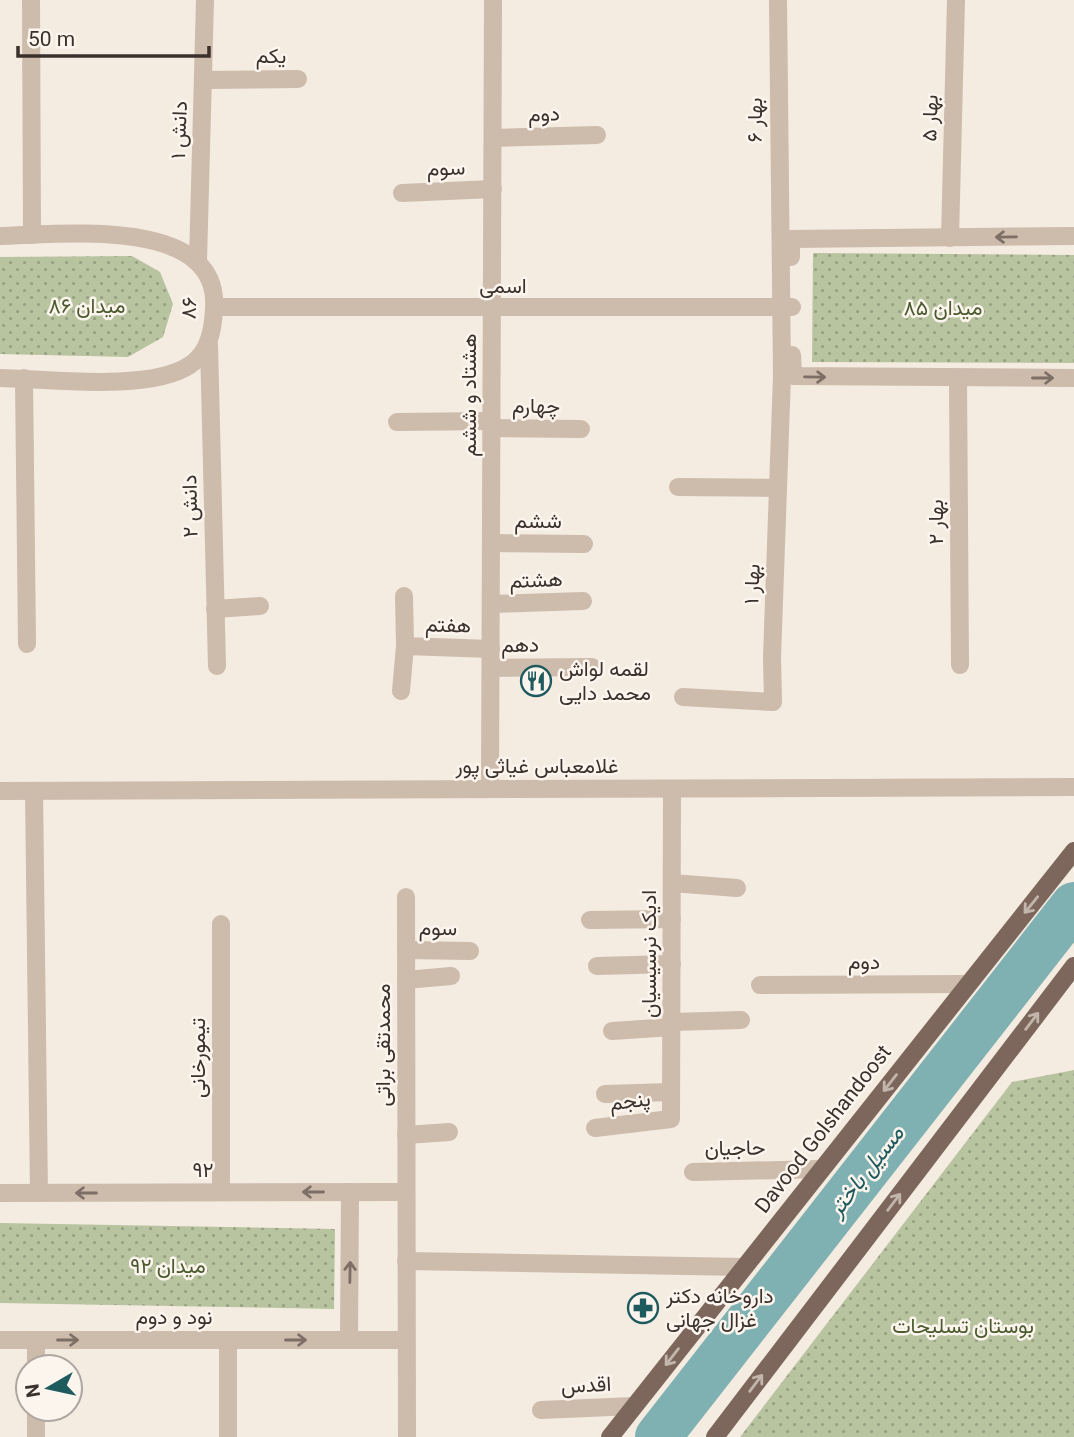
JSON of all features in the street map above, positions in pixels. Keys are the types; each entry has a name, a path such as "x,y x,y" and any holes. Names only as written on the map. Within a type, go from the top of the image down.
{"main road":[{"name":"Davood Golshandoost","path":"610,1437 1074,851"},
{"path":"715,1437 1074,966"}],"street":[{"path":"31,0 32,235"},
{"name":"دانش ۱","path":"198,261 205,0"},
{"name":"هشتاد و ششم","path":"490,789 494,0"},
{"name":"بهار ۶","path":"778,0 778,182 787,307"},
{"name":"بهار ۵","path":"950,238 956,0"},
{"name":"یکم","path":"203,80 298,79"},
{"name":"دوم","path":"493,138 597,135"},
{"name":"سوم","path":"402,193 493,189"},
{"path":"0,236 131,235 178,249 198,261"},
{"path":"1074,236 791,239 787,307 793,376 1074,378"},
{"name":"۸۶","path":"0,378 125,381 156,378 190,365 209,345 215,307 212,279 198,261"},
{"name":"اسمی","path":"215,307 787,307"},
{"name":"بهار ۱","path":"683,697 773,702 778,488 787,307"},
{"name":"دانش ۲","path":"209,345 216,666"},
{"name":"بهار ۲","path":"958,378 960,665"},
{"path":"24,379 27,643"},
{"path":"397,422 492,425"},
{"name":"چهارم","path":"492,425 581,429"},
{"path":"678,487 778,488"},
{"name":"ششم","path":"491,543 584,544"},
{"name":"هفتم","path":"401,691 405,646 404,596"},
{"name":"هشتم","path":"491,604 583,601"},
{"path":"215,608 260,606"},
{"name":"هفتم","path":"405,646 491,649"},
{"name":"دهم","path":"491,668 592,667"},
{"name":"غلامعباس غیاثی پور","path":"0,791 1074,787"},
{"name":"ادیک نرسیسیان","path":"671,1119 672,789"},
{"path":"33,791 39,1193"},
{"path":"672,883 737,888"},
{"name":"محمدتقی براتی","path":"406,897 406,1192"},
{"path":"590,920 672,919"},
{"name":"تیمورخانی","path":"220,924 221,1192"},
{"name":"سوم","path":"406,950 470,951"},
{"path":"597,966 672,964"},
{"path":"406,980 451,976"},
{"name":"دوم","path":"760,985 968,984"},
{"path":"612,1031 741,1020"},
{"path":"605,1094 671,1092"},
{"name":"پنجم","path":"595,1128 671,1119"},
{"path":"406,1135 449,1132"},
{"name":"حاجیان","path":"693,1172 821,1169"},
{"path":"349,1340 350,1192"},
{"path":"406,1192 407,1437"},
{"name":"۹۲","path":"0,1193 406,1192"},
{"path":"406,1261 743,1267"},
{"name":"نود و دوم","path":"0,1340 406,1340"},
{"path":"36,1340 36,1353"},
{"path":"228,1340 228,1437"},
{"name":"اقدس","path":"541,1410 635,1406"}],"green space":[{"name":"میدان ۸۵","path":"813,253 1074,255 1074,363 812,362"},
{"name":"میدان ۸۶","path":"132,256 160,272 173,304 163,337 128,357 0,354 0,257"},
{"name":"بوستان تسلیحات","path":"1074,1070 1074,1437 740,1437 1012,1082"},
{"name":"میدان ۹۲","path":"0,1223 335,1229 334,1309 0,1303"}],"waterway":[{"name":"مسیل باختر","path":"658,1437 1074,905"}],"place":[{"name":"لقمه لواش محمد دايى","path":"536,681"},
{"name":"داروخانه دکتر غزال جهانی","path":"643,1308"}]}
